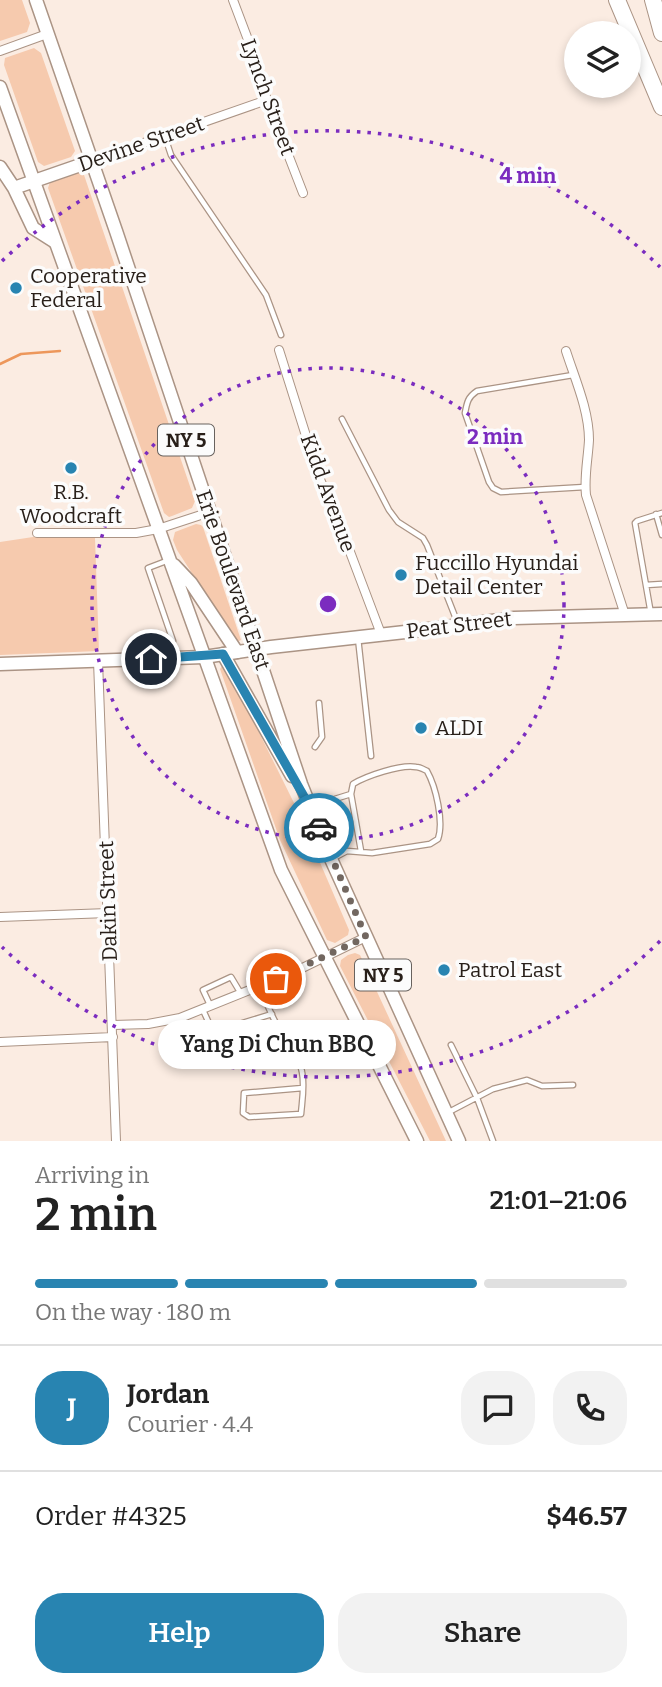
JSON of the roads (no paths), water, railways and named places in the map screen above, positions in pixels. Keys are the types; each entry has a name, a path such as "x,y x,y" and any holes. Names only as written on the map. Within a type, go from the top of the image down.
{"highway":[{"path":"617,0 662,107"},
{"path":"653,0 662,33"}],"main road":[{"name":"Erie Boulevard East","path":"36,2 310,807 459,1141"},
{"name":"NY 5","path":"0,87 281,870 417,1141"},
{"name":"Devine Street","path":"14,188 92,161"},
{"path":"0,167 14,188 33,228 55,242"},
{"path":"169,560 191,583 237,652"},
{"name":"Peat Street","path":"0,664 204,657 514,618 657,614"},
{"path":"223,654 310,807"}],"street":[{"name":"Lynch Street","path":"233,0 267,100 303,193"},
{"path":"0,51 47,34"},
{"name":"Devine Street","path":"92,161 267,100"},
{"name":"Kidd Avenue","path":"279,350 319,477 381,634"},
{"path":"566,351 586,414 589,439 586,495 625,615"},
{"path":"37,533 136,533 158,529 210,512"},
{"name":"Dakin Street","path":"98,661 116,1141"},
{"path":"0,917 108,914"},
{"path":"113,1026 148,1024 180,1018 259,986 366,937"},
{"path":"0,1042 113,1037"}],"lane":[{"path":"164,136 171,155 267,295 281,335"},
{"path":"573,375 477,391 470,396 465,413 493,488 501,492 585,487"},
{"path":"342,419 389,510 398,522 423,538 427,545 458,625"},
{"path":"657,614 646,585 635,523 659,514 662,535"},
{"path":"143,660 142,639 173,641 148,568 169,560"},
{"path":"646,585 662,584"},
{"path":"358,637 371,756"},
{"path":"315,747 322,737 319,703"},
{"path":"331,859 347,851 372,853 430,844 438,839 442,826 433,780 427,771 408,766 367,776 353,784 351,794 361,851"},
{"path":"310,807 351,794"},
{"path":"241,993 231,977 203,990 213,1032 272,1014"},
{"path":"259,986 284,1036 289,1039 357,1021"},
{"path":"289,1039 302,1070 303,1088 302,1114 249,1117 243,1113 244,1093 303,1088"},
{"path":"451,1045 477,1098 493,1141"},
{"path":"447,1114 492,1089 527,1080 542,1086 573,1085"}],"waterway":[{"path":"0,364 21,354 60,351"}],"place":[{"name":"Cooperative Federal","path":"16,288"},
{"name":"R.B. Woodcraft","path":"71,468"},
{"name":"Fuccillo Hyundai Detail Center","path":"401,575"},
{"name":"ALDI","path":"421,728"},
{"name":"Patrol East","path":"444,970"},
{"name":"Yang Di Chun BBQ","path":"276,979"}]}
